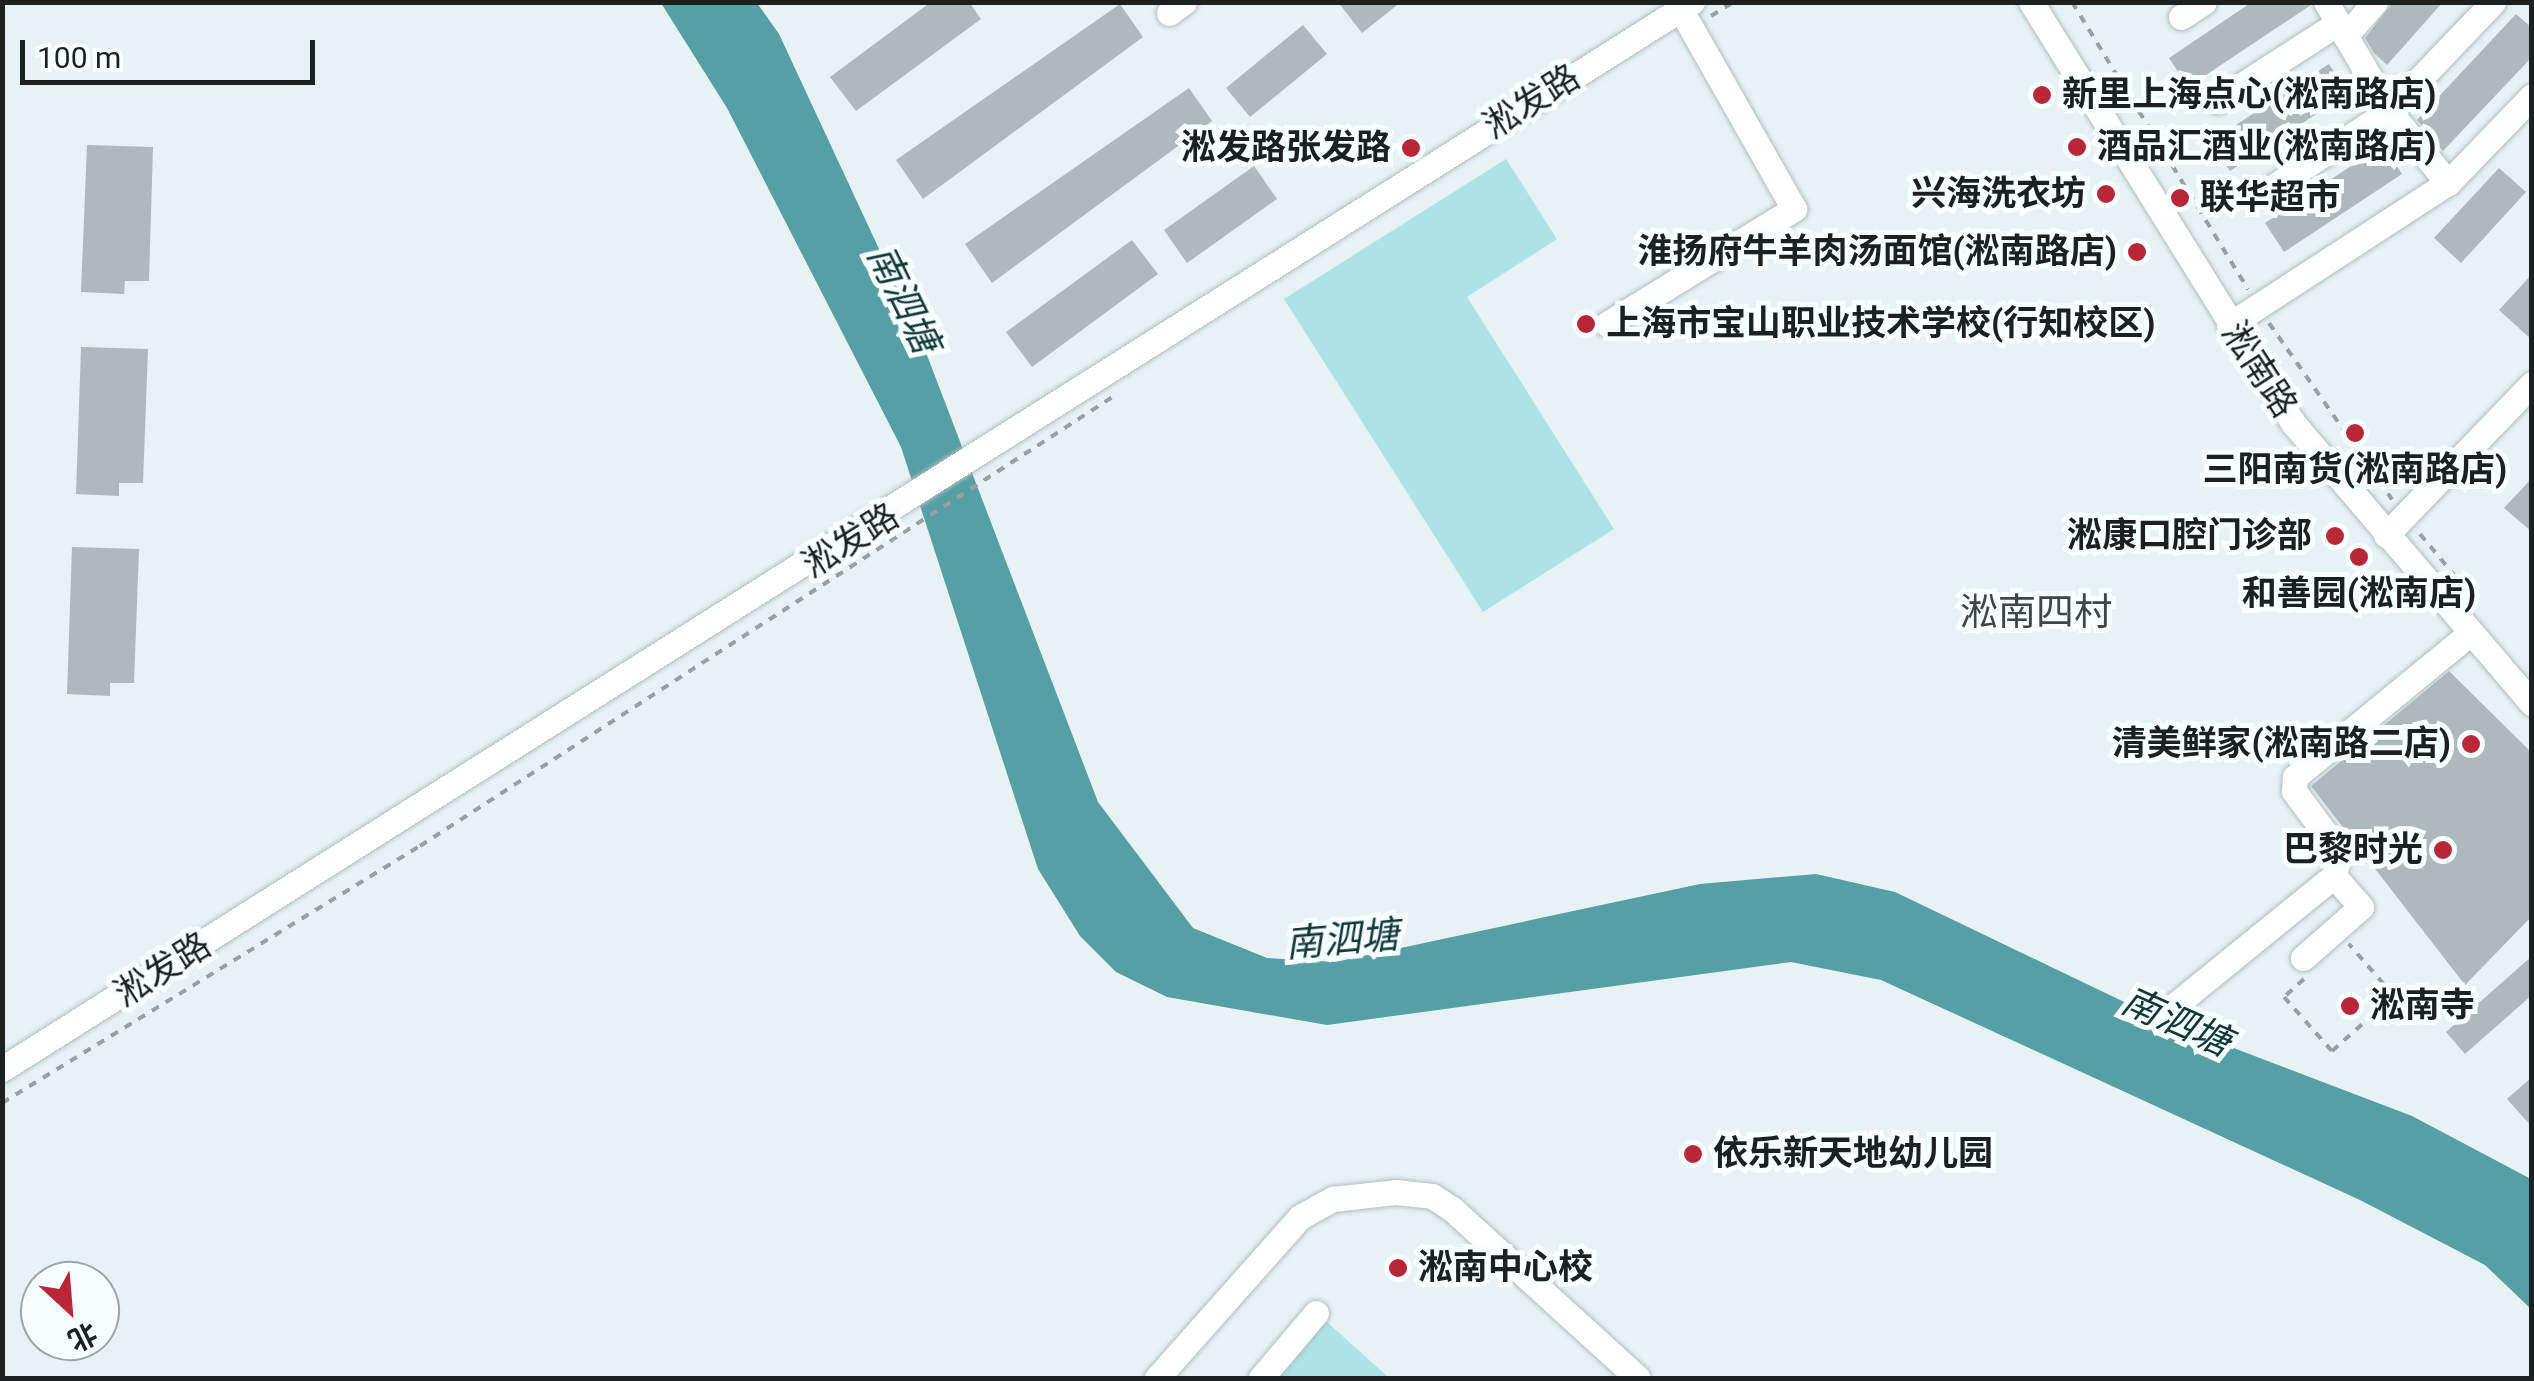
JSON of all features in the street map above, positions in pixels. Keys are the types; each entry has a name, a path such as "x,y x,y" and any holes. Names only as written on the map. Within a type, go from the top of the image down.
{"street":[{"path":"2181,18 2204,2"},
{"path":"2217,101 2336,21 2375,2"},
{"path":"2270,189 2389,111 2493,2"},
{"path":"1607,324 1794,209 1686,6"},
{"name":"淞发路","path":"2,1068 890,516 997,460 1686,6"},
{"name":"淞南路","path":"2042,7 2229,325 2294,424 2468,635 2532,704"},
{"path":"2336,21 2389,111 2448,183"},
{"path":"2229,325 2448,183 2532,96"},
{"path":"2386,535 2532,384"},
{"path":"2158,1018 2334,876 2339,852 2294,791 2295,776 2468,635"},
{"path":"2302,958 2361,907 2334,876"},
{"path":"1156,1378 1300,1216 1333,1199 1395,1192 1432,1196 1452,1209 1638,1378"},
{"path":"1261,1378 1316,1312"}],"path":[{"path":"2,1102 882,549 997,460"},
{"path":"2302,958 2314,970 2284,997 2332,1051 2394,996 2347,942 2336,952"}],"shaded area":[{"path":"661,3 757,3 779,34 920,337 1098,802 1193,928 1267,958 1335,962 1700,884 1816,874 1895,892 2168,1023 2412,1116 2531,1179 2531,1309 2485,1265 2360,1200 1881,980 1791,962 1327,1025 1167,997 1116,972 1080,936 1038,869 901,447 727,108"},
{"path":"1506,159 1557,239 1467,297 1614,529 1483,612 1284,299"},
{"path":"1326,1321 1388,1377 1277,1378"}],"building":[{"path":"931,2 969,2 981,19 856,111 830,77"},
{"path":"1338,2 1401,2 1362,33"},
{"path":"2252,2 2311,5 2188,87 2169,58"},
{"path":"2393,2 2443,2 2387,65 2365,38"},
{"path":"1120,4 1143,37 923,199 896,160"},
{"path":"2516,14 2532,28 2532,57 2443,151 2417,120"},
{"path":"1303,25 1327,54 1250,117 1226,88"},
{"path":"2329,64 2348,93 2230,171 2210,142"},
{"path":"1189,88 1212,121 992,283 965,244"},
{"path":"87,145 153,147 149,281 125,281 124,294 81,292"},
{"path":"2383,145 2402,174 2284,252 2265,223"},
{"path":"1254,166 1277,199 1187,263 1164,230"},
{"path":"2499,168 2526,192 2461,263 2434,238"},
{"path":"1132,240 1158,274 1032,367 1006,332"},
{"path":"2532,274 2532,340 2499,310"},
{"path":"81,347 148,349 143,483 119,483 119,496 76,494"},
{"path":"2532,478 2532,532 2504,508"},
{"path":"72,547 139,549 134,683 110,683 110,696 67,694"},
{"name":"巴黎时光","path":"2449,671 2532,753 2532,916 2465,985 2311,786"},
{"path":"2532,956 2532,995 2465,1054 2446,1032"},
{"path":"2532,1077 2532,1127 2507,1099"}],"place":[{"name":"新里上海点心(淞南路店)","path":"2042,95"},
{"name":"酒品汇酒业(淞南路店)","path":"2077,147"},
{"name":"淞发路张发路","path":"1411,148"},
{"name":"兴海洗衣坊","path":"2106,194"},
{"name":"联华超市","path":"2180,198"},
{"name":"淮扬府牛羊肉汤面馆(淞南路店)","path":"2137,252"},
{"name":"上海市宝山职业技术学校(行知校区)","path":"1586,324"},
{"name":"三阳南货(淞南路店)","path":"2355,433"},
{"name":"淞康口腔门诊部","path":"2335,536"},
{"name":"和善园(淞南店)","path":"2359,557"},
{"name":"清美鲜家(淞南路二店)","path":"2471,744"},
{"name":"巴黎时光","path":"2443,850"},
{"name":"淞南寺","path":"2350,1006"},
{"name":"依乐新天地幼儿园","path":"1693,1154"},
{"name":"淞南中心校","path":"1398,1268"}],"district":[{"name":"淞南四村","path":"2036,613"}],"water label":[{"name":"南泗塘","path":"903,299"},
{"name":"南泗塘","path":"1342,940"},
{"name":"南泗塘","path":"2176,1022"}]}
